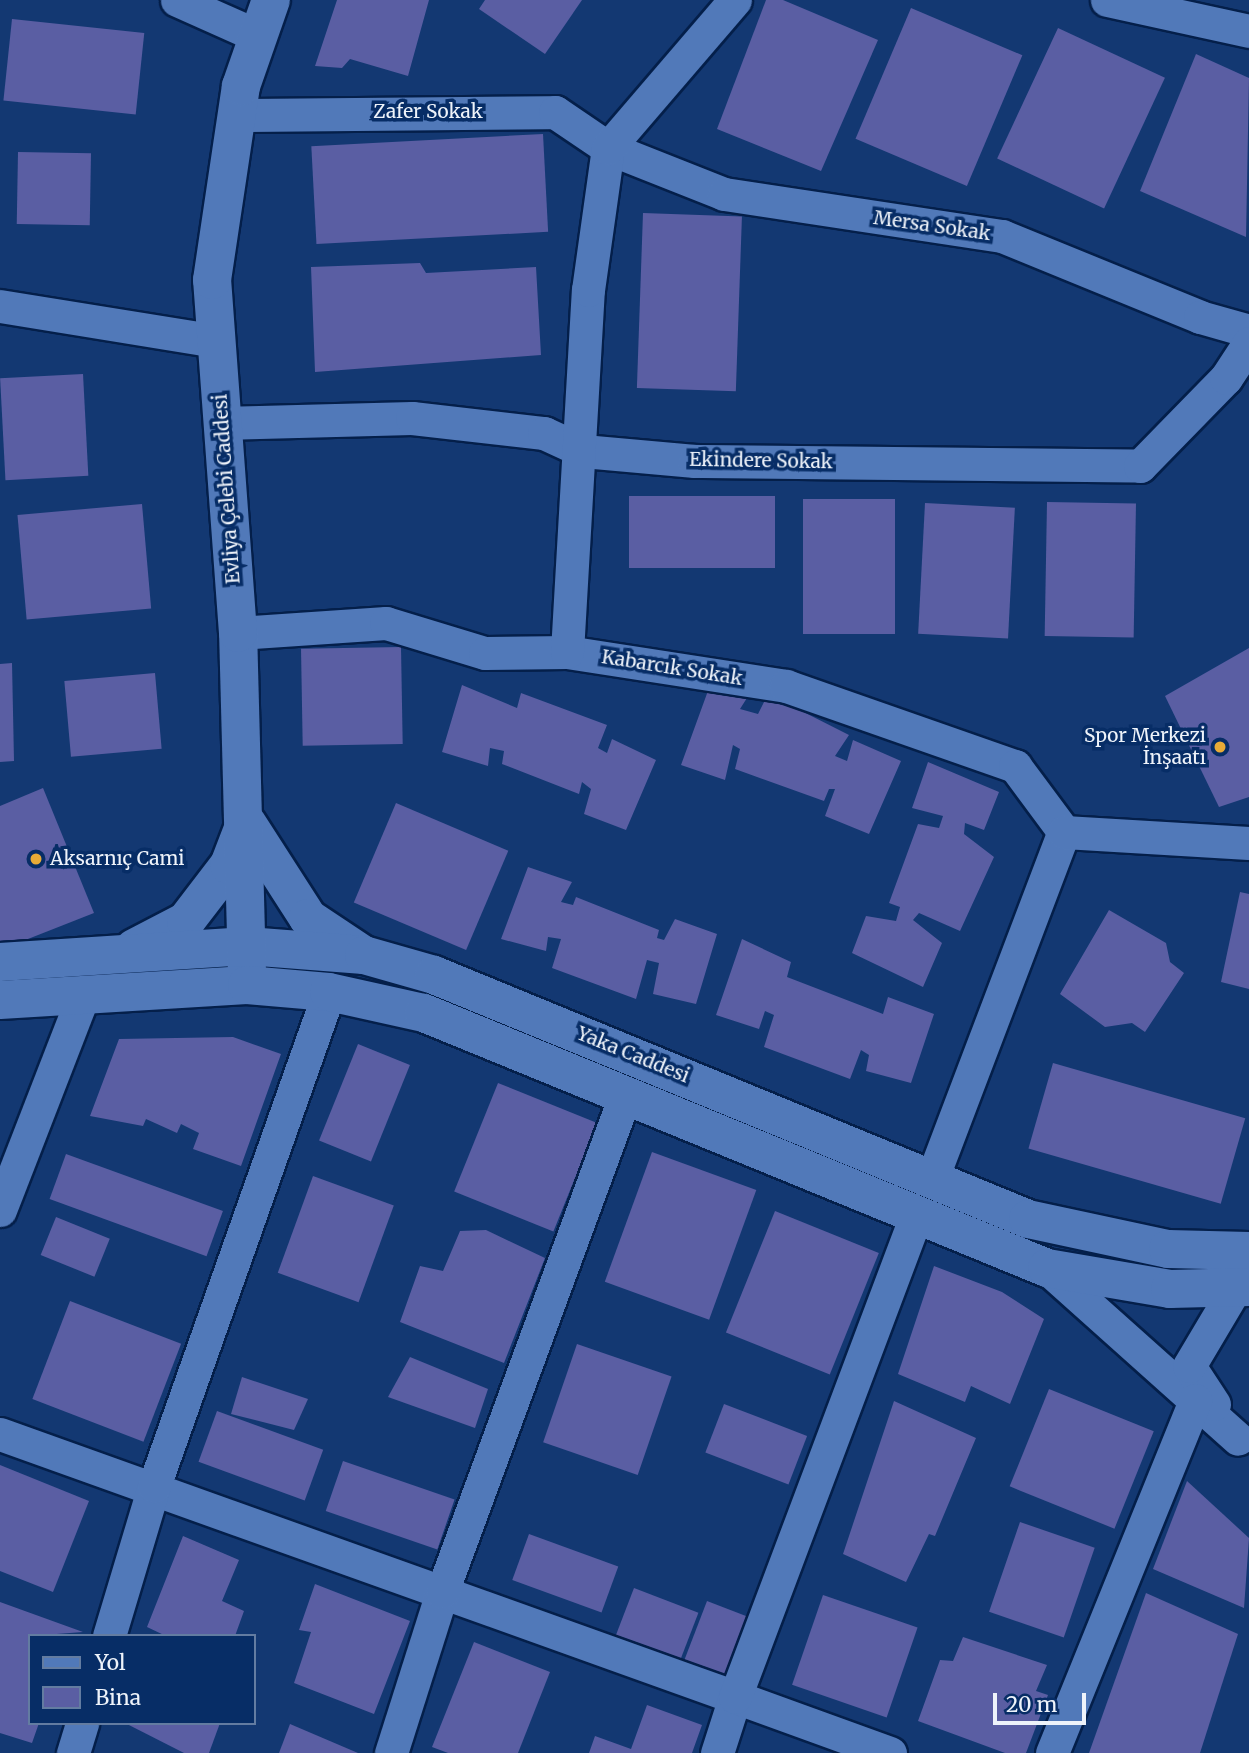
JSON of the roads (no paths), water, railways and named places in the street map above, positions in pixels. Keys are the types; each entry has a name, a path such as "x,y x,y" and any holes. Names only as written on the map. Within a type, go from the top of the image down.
{"street":[{"path":"177,0 258,36"},
{"name":"Evliya Çelebi Caddesi","path":"247,985 246,821 237,633 212,279 236,115 271,0"},
{"path":"567,652 583,451 589,290 608,148 735,0"},
{"path":"1107,0 1249,31"},
{"name":"Zafer Sokak","path":"236,115 555,112 608,148"},
{"name":"Mersa Sokak","path":"608,148 724,194 1002,236 1200,317 1249,331"},
{"path":"0,306 216,341"},
{"name":"Ekindere Sokak","path":"222,423 412,418 544,433 583,451 695,461 1140,466 1226,378 1249,343"},
{"name":"Kabarcık Sokak","path":"237,633 386,623 485,653 567,652 786,686 1015,766 1064,832"},
{"path":"120,955 186,921 229,864 246,821"},
{"path":"246,821 308,918 364,956"},
{"path":"933,1176 1064,832 1249,844"},
{"name":"Yaka Caddesi","path":"0,962 247,946 364,956 434,975 933,1176 1028,1219 1097,1238 1168,1249 1249,1251"},
{"name":"Yaka Caddesi","path":"0,1000 247,985 329,992 424,1013 626,1093 1047,1268 1170,1289 1242,1287"},
{"path":"109,1634 154,1486 329,992"},
{"path":"0,1210 84,993"},
{"path":"391,1753 442,1592 626,1093"},
{"path":"717,1753 735,1698 917,1213"},
{"path":"1047,1268 1195,1400 1243,1447"},
{"path":"1242,1287 1189,1366 1243,1447"},
{"path":"1052,1753 1195,1400"},
{"path":"0,1434 154,1486 890,1753"},
{"path":"73,1753 81,1725"}],"place":[{"name":"Spor Merkezi İnşaatı","path":"1220,747"},
{"name":"Aksarnıç Cami","path":"36,859"}]}
